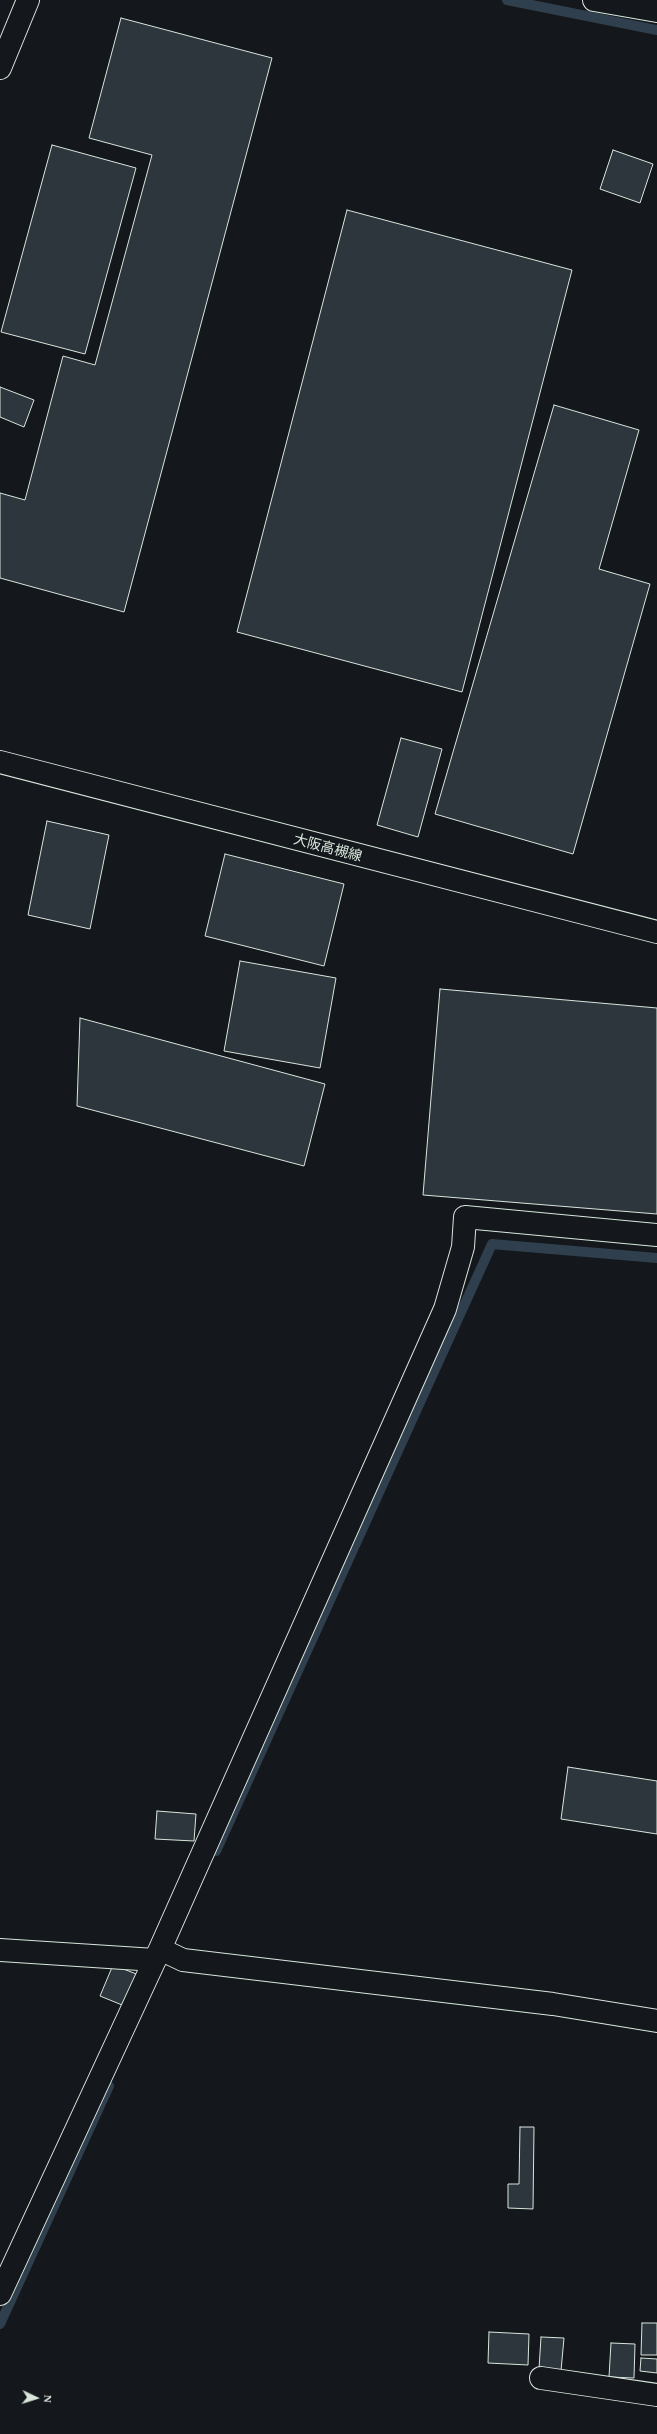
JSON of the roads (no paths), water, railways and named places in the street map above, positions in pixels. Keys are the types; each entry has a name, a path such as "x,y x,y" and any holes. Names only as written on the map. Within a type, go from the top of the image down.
{"street":[{"path":"0,68 28,0"},
{"path":"594,0 657,11"},
{"name":"大阪高槻線","path":"0,762 657,932"},
{"path":"0,2294 157,1955 445,1309 463,1247 465,1217 657,1235"},
{"path":"0,1950 157,1955 183,1960 553,2004 657,2022"},
{"path":"541,2378 657,2396"}],"waterway":[{"path":"507,0 657,30"},
{"path":"216,1851 492,1244 657,1258"},
{"path":"0,2324 109,2086"}]}
